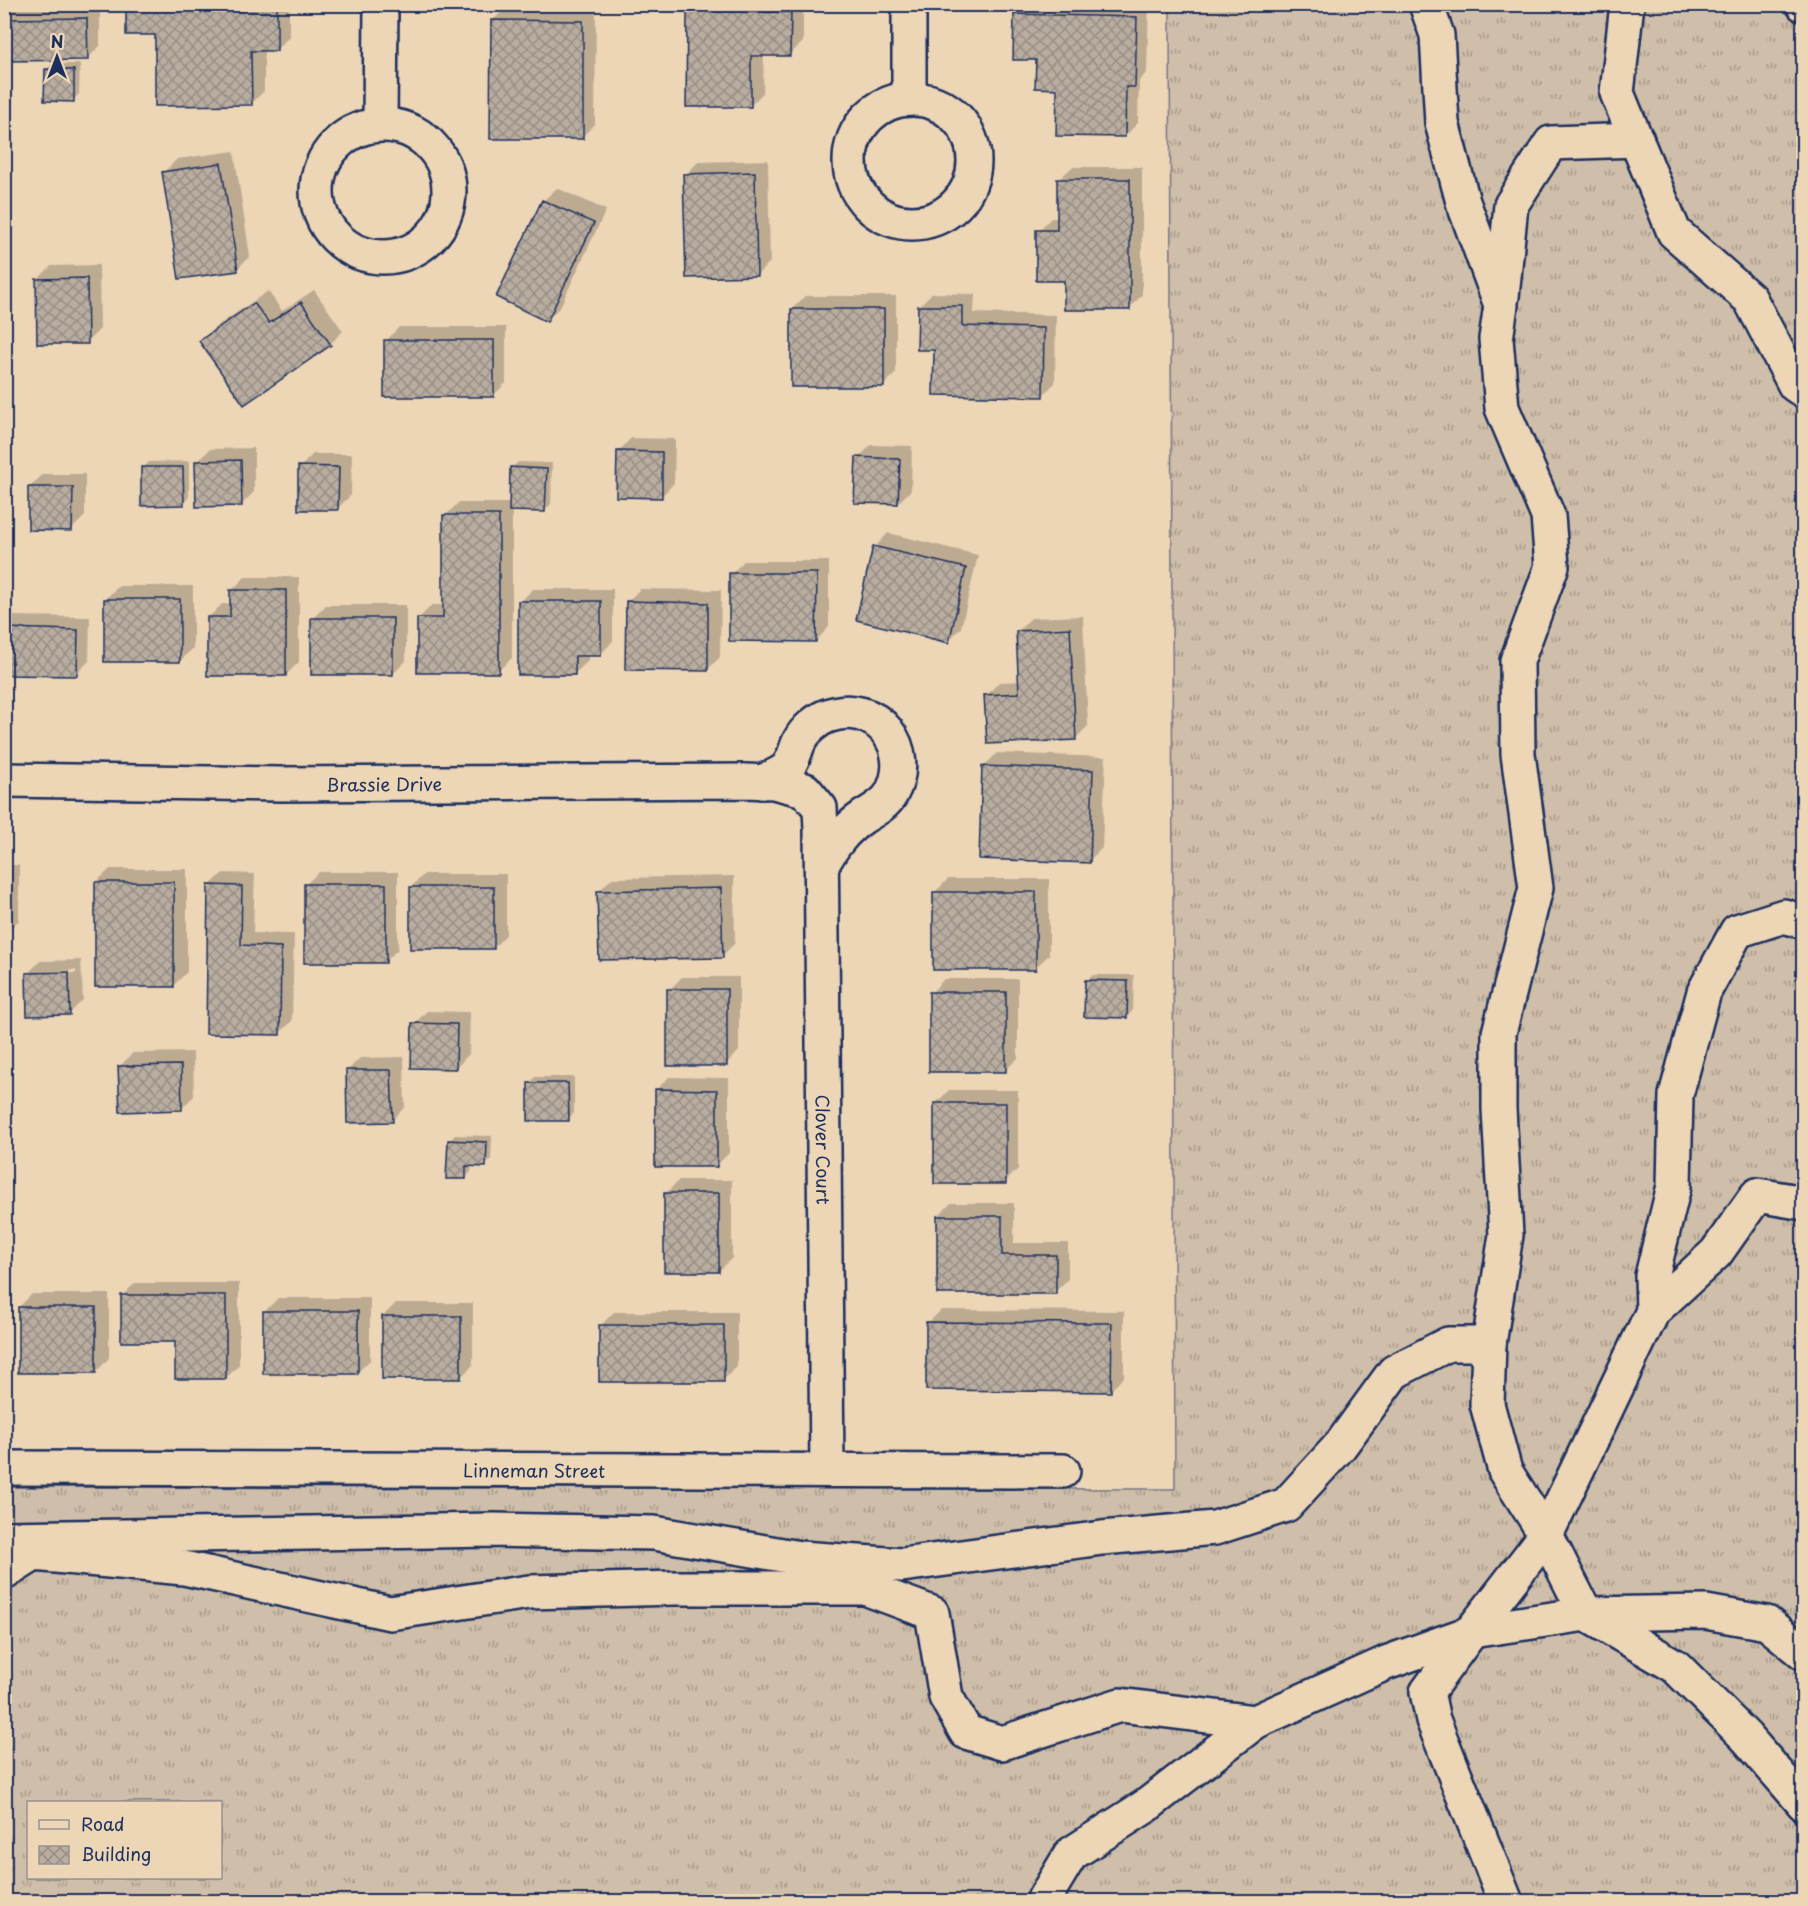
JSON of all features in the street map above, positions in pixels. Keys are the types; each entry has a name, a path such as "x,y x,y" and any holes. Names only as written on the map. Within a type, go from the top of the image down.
{"street":[{"path":"380,124 381,4"},
{"path":"909,4 909,99"},
{"path":"1426,4 1437,35 1443,123 1463,202 1501,305"},
{"path":"1627,4 1617,93 1674,232 1750,299 1795,385 1803,391"},
{"path":"380,124 409,129 422,137 439,154 448,176 449,202 434,234 416,249 391,257 377,257 355,251 337,240 319,210 316,184 323,161 330,149 348,134 361,128 380,124"},
{"path":"1637,140 1551,143 1511,205 1496,339 1502,408 1548,516 1552,566 1516,661 1518,754 1536,888 1499,1033 1499,1108 1506,1235 1489,1344 1487,1404 1505,1470 1546,1535 1586,1614 1675,1666 1746,1737 1803,1804"},
{"path":"762,782 786,769 800,740 811,726 826,717 843,712 860,713 876,721 889,733 897,748 900,765 897,782 889,798 836,841 822,865"},
{"name":"Brassie Drive","path":"4,780 280,784 774,782 805,790 820,808 821,829"},
{"name":"Clover Court","path":"821,829 827,1470"},
{"path":"1653,1311 1652,1275 1674,1186 1676,1095 1704,992 1737,931 1784,916 1803,922"},
{"path":"1506,1902 1432,1720 1427,1692 1470,1632 1546,1535 1653,1311 1716,1253 1757,1195 1803,1203"},
{"path":"4,1538 494,1530 654,1533 800,1558 902,1565 1102,1538 1215,1528 1286,1505 1340,1446 1394,1372 1448,1344 1489,1344"},
{"name":"Linneman Street","path":"4,1468 1063,1470"},
{"path":"4,1574 34,1554 184,1568 390,1613 529,1592 675,1588 865,1588 932,1613 946,1697 966,1732 1002,1743 1120,1705 1255,1722"},
{"path":"1044,1902 1071,1854 1146,1806 1255,1722 1386,1663 1470,1632 1586,1614 1706,1612 1767,1623 1803,1653"}],"green space":[{"path":"1170,5 1803,5 1803,1901 5,1902 5,1487 1175,1489"}],"building":[{"path":"277,5 277,51 251,51 252,105 155,106 155,35 126,35 126,6"},
{"path":"687,11 791,12 790,56 751,56 751,107 686,107"},
{"path":"1014,14 1137,17 1135,87 1126,87 1125,137 1056,136 1057,89 1035,88 1036,60 1013,60"},
{"path":"87,18 88,60 4,61 4,19"},
{"path":"491,20 583,21 583,139 490,139"},
{"path":"45,69 74,70 74,102 44,101"},
{"path":"221,163 238,271 179,279 162,172"},
{"path":"755,172 757,276 686,278 683,174"},
{"path":"1057,179 1130,179 1130,310 1064,310 1064,281 1036,281 1036,230 1057,230"},
{"path":"542,200 594,223 547,322 496,297"},
{"path":"87,278 88,344 37,344 36,279"},
{"path":"301,302 331,345 244,405 199,341 254,303 269,323"},
{"path":"918,306 962,306 962,326 1044,328 1043,397 933,395 934,350 917,350"},
{"path":"791,309 884,309 884,387 791,387"},
{"path":"384,340 494,340 494,397 384,397"},
{"path":"617,451 662,452 662,498 616,497"},
{"path":"856,457 900,459 898,504 854,503"},
{"path":"241,460 242,506 196,507 195,461"},
{"path":"298,466 339,467 338,510 298,510"},
{"path":"141,467 183,467 184,505 141,506"},
{"path":"510,467 547,469 545,512 509,511"},
{"path":"28,487 73,487 72,531 28,530"},
{"path":"443,515 499,515 499,673 417,673 417,618 443,618"},
{"path":"873,546 966,568 949,643 856,620"},
{"path":"729,573 817,573 816,642 729,641"},
{"path":"230,590 286,590 286,676 207,676 207,617 230,617"},
{"path":"104,599 180,599 180,662 104,662"},
{"path":"518,601 601,601 601,656 575,656 575,675 518,675"},
{"path":"626,601 708,603 708,671 625,670"},
{"path":"311,618 393,618 393,675 311,675"},
{"path":"4,628 78,630 77,676 4,675"},
{"path":"1070,628 1076,740 987,744 984,695 1019,693 1016,631"},
{"path":"982,766 1093,770 1090,863 979,859"},
{"path":"4,877 6,877 7,935 4,935"},
{"path":"95,882 174,882 174,987 95,987"},
{"path":"304,884 386,884 386,963 304,963"},
{"path":"208,885 242,886 241,945 281,947 280,1035 206,1034"},
{"path":"410,887 494,887 494,949 410,949"},
{"path":"721,888 723,958 599,960 597,891"},
{"path":"933,892 1036,892 1036,970 933,970"},
{"path":"69,972 70,1015 27,1016 26,973"},
{"path":"1085,980 1128,981 1127,1018 1084,1017"},
{"path":"667,989 727,989 727,1066 667,1066"},
{"path":"929,992 1006,992 1006,1072 929,1072"},
{"path":"412,1023 457,1024 456,1069 411,1068"},
{"path":"181,1065 182,1110 120,1112 118,1066"},
{"path":"346,1070 391,1070 393,1122 347,1123"},
{"path":"528,1083 568,1083 569,1121 528,1121"},
{"path":"655,1089 717,1090 717,1167 655,1167"},
{"path":"934,1103 1006,1103 1006,1184 934,1184"},
{"path":"448,1140 487,1142 486,1167 466,1166 466,1179 446,1179"},
{"path":"664,1193 719,1193 719,1272 664,1272"},
{"path":"937,1216 1002,1216 1002,1255 1056,1255 1056,1294 937,1294"},
{"path":"121,1295 226,1295 226,1379 175,1379 175,1342 121,1342"},
{"path":"18,1307 96,1307 96,1373 18,1373"},
{"path":"263,1311 358,1311 358,1374 263,1374"},
{"path":"382,1316 461,1316 461,1379 382,1379"},
{"path":"926,1322 1112,1323 1111,1392 926,1390"},
{"path":"599,1325 724,1325 724,1382 599,1382"}]}
